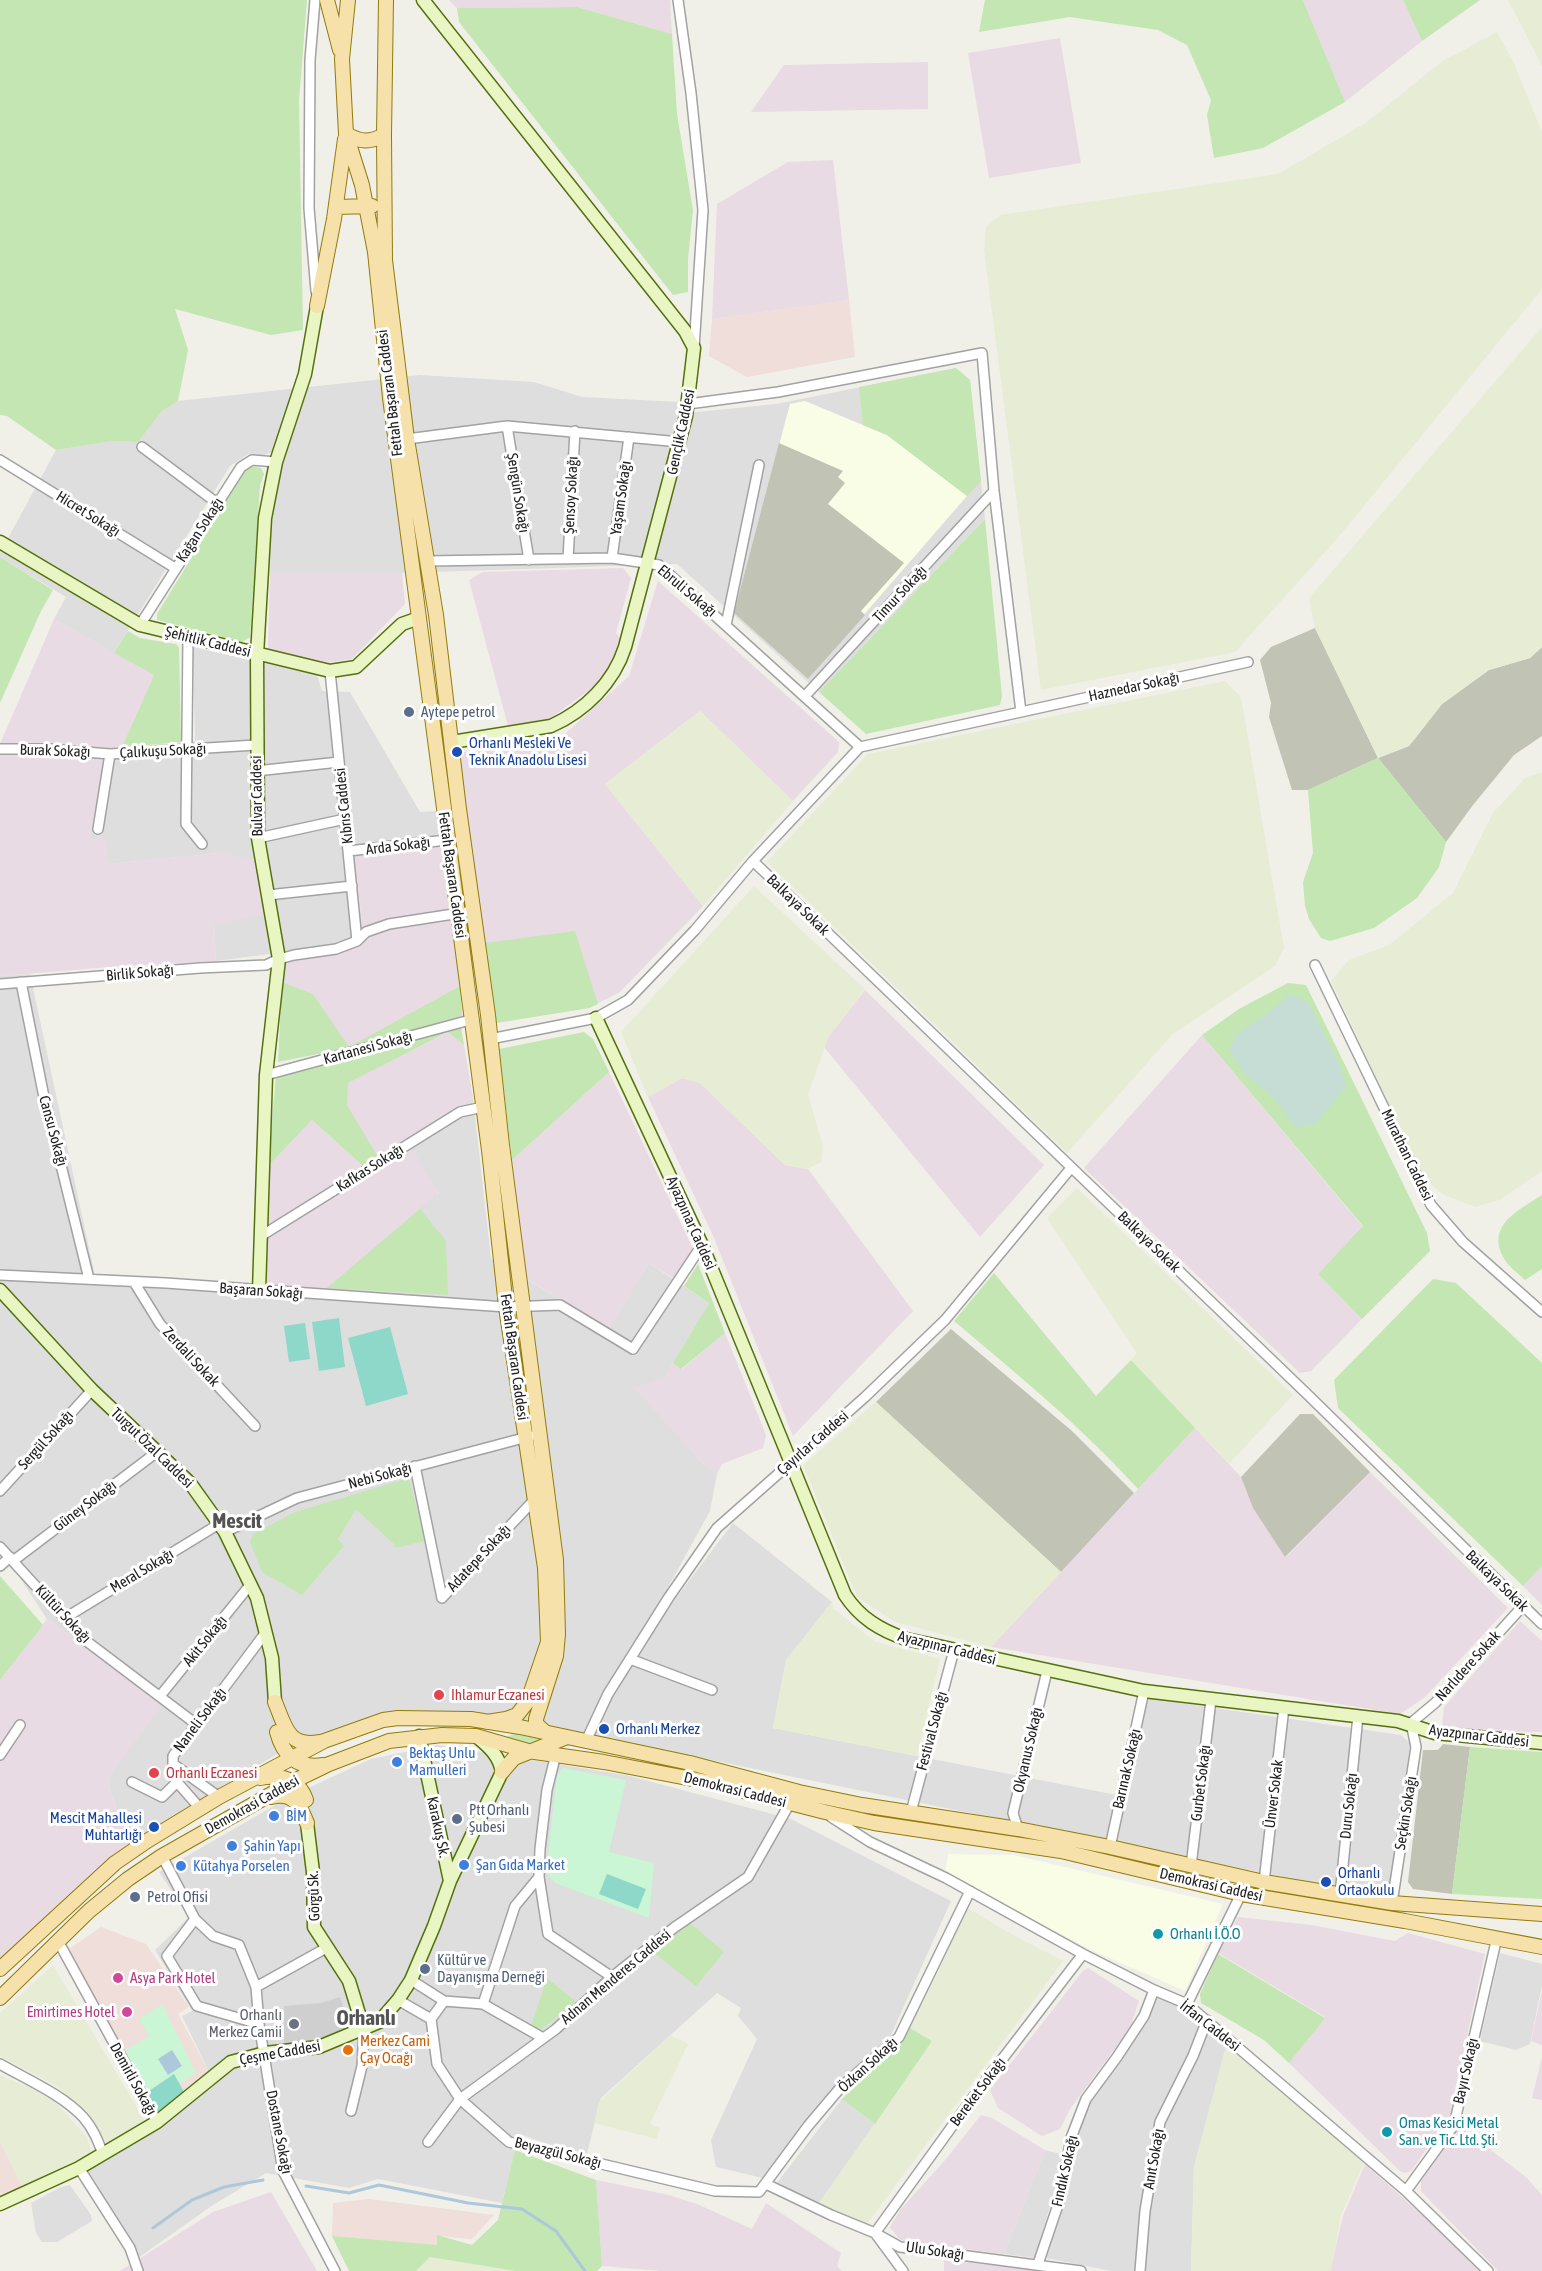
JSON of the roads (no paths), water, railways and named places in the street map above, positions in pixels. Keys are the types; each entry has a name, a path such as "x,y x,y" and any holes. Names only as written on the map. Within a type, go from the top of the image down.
{"main road":[{"path":"327,0 342,59"},
{"name":"Fettah Başaran Caddesi","path":"348,0 342,59 346,134 366,204 375,252 390,398 447,840 466,912 490,1039 522,1307 533,1436 535,1499 544,1568 548,1642 532,1689 523,1709 517,1715 487,1722"},
{"name":"Fettah Başaran Caddesi","path":"386,0 385,260 407,439 428,561 452,742 466,912 471,1020 506,1307 556,1560 558,1634 556,1656 539,1705 536,1724 546,1733"},
{"path":"317,306 336,207 346,134 365,142 384,135"},
{"path":"336,207 366,204 385,208"},
{"path":"270,1770 277,1756 275,1702"},
{"path":"275,1702 288,1731 295,1739 308,1744 324,1741"},
{"name":"Fettah Başaran Caddesi","path":"520,1727 529,1720 539,1705"},
{"name":"Demokrasi Caddesi","path":"0,1969 115,1863 147,1840 219,1797 324,1741 383,1720 398,1718 471,1719 520,1727 690,1763 799,1792 1018,1829 1264,1882 1392,1903 1542,1914"},
{"path":"476,1736 500,1735 520,1727"},
{"path":"277,1732 282,1749 291,1758 323,1766"},
{"name":"Demokrasi Caddesi","path":"0,1998 58,1941 120,1886 162,1856 323,1766 390,1741 419,1736 459,1734 476,1736 528,1751 708,1782 825,1812 994,1843 1061,1851 1241,1894 1497,1937 1542,1947"},
{"path":"502,1772 514,1758 567,1737"},
{"path":"307,1823 306,1800 309,1783 323,1766"},
{"path":"253,1779 269,1776 293,1781 300,1787 306,1800"},
{"path":"260,1800 276,1796 292,1797 300,1806 307,1823"}],"street":[{"path":"315,0 310,60 309,208 317,306"},
{"path":"423,0 685,331 694,348"},
{"name":"Gençlik Caddesi","path":"452,742 551,726 562,721 589,701 615,673 621,661 680,442 688,404 694,348 703,210 691,93 678,0"},
{"name":"Bulvar Caddesi","path":"259,1291 266,1075 279,959 258,838 257,654 265,518 276,462 305,374 317,306"},
{"path":"688,404 778,392 982,353 994,491 1021,712"},
{"path":"407,439 507,426 680,442"},
{"name":"Şengün Sokağı","path":"507,426 529,560"},
{"name":"Şensoy Sokağı","path":"568,559 575,431"},
{"name":"Yaşam Sokağı","path":"612,558 629,437"},
{"path":"142,447 217,503"},
{"name":"Hicret Sokağı","path":"0,460 175,568"},
{"name":"Kağan Sokağı","path":"140,625 241,467 252,460 276,462"},
{"path":"726,626 759,465"},
{"name":"Timur Sokağı","path":"805,696 994,491"},
{"name":"Şehitlik Caddesi","path":"0,542 140,625 330,671 356,667 402,624 419,618"},
{"name":"Ebruli Sokağı","path":"428,561 612,558 659,565 860,747"},
{"path":"188,637 186,824 202,844"},
{"name":"Haznedar Sokağı","path":"860,747 1248,662"},
{"name":"Kıbrıs Caddesi","path":"330,671 357,941"},
{"name":"Çalıkuşu Sokağı","path":"98,829 110,754 256,745"},
{"path":"490,1039 597,1018 628,1000 695,930 753,861 860,747"},
{"name":"Burak Sokağı","path":"0,749 49,749 110,754"},
{"path":"256,771 339,762"},
{"path":"258,838 345,819"},
{"name":"Arda Sokağı","path":"348,851 447,840"},
{"name":"Balkaya Sokak","path":"753,861 1307,1394 1522,1607 1542,1624"},
{"path":"268,896 352,886"},
{"name":"Birlik Sokağı","path":"0,984 200,968 266,966 279,959 336,949 357,941 366,932 389,924 466,912"},
{"name":"Murathan Caddesi","path":"1315,965 1431,1205 1462,1242 1542,1312"},
{"name":"Cansu Sokağı","path":"21,982 43,1092 89,1279"},
{"name":"Ayazpınar Caddesi","path":"597,1018 702,1245 845,1594 852,1606 871,1623 893,1635 1144,1691 1358,1716 1411,1724 1435,1733 1542,1743"},
{"name":"Kartanesi Sokağı","path":"266,1075 471,1020"},
{"name":"Kafkas Sokağı","path":"261,1236 460,1112 483,1107"},
{"name":"Çayırlar Caddesi","path":"586,1741 608,1694 669,1597 717,1528 865,1397 945,1320 1071,1168"},
{"name":"Başaran Sokağı","path":"0,1275 506,1307 560,1305 633,1349 702,1245"},
{"name":"Zerdali Sokak","path":"134,1282 160,1324 255,1426"},
{"name":"Turgut Özal Caddesi","path":"0,1290 93,1389 190,1483 222,1528 257,1598 272,1658 275,1702"},
{"name":"Sergül Sokağı","path":"0,1491 93,1389"},
{"name":"Nebi Sokağı","path":"222,1528 297,1498 533,1436"},
{"name":"Güney Sokağı","path":"0,1566 157,1452"},
{"name":"Adatepe Sokağı","path":"415,1466 442,1598 535,1499"},
{"name":"Meral Sokağı","path":"65,1618 222,1528"},
{"name":"Kültür Sokağı","path":"0,1547 85,1640 196,1724"},
{"name":"Akit Sokağı","path":"160,1696 250,1585"},
{"name":"Narlıdere Sokak","path":"1411,1724 1436,1703 1522,1607"},
{"name":"Naneli Sokağı","path":"219,1797 173,1764 173,1756 266,1632"},
{"name":"Festival Sokağı","path":"911,1812 954,1650"},
{"path":"630,1659 712,1690"},
{"name":"Okyanus Sokağı","path":"1018,1829 1013,1813 1047,1671"},
{"name":"Barınak Sokağı","path":"1110,1847 1144,1691"},
{"name":"Gurbet Sokağı","path":"1191,1866 1211,1700"},
{"name":"Ünver Sokak","path":"1264,1882 1284,1707"},
{"name":"Duru Sokağı","path":"1340,1895 1358,1716"},
{"name":"Seçkin Sokağı","path":"1392,1903 1416,1747 1411,1724"},
{"path":"0,1755 20,1725"},
{"name":"Karakuş Sk.","path":"419,1736 450,1881"},
{"path":"476,1736 495,1753 500,1761 502,1772"},
{"path":"556,1754 547,1790 540,1849 539,1876 548,1934 612,1977"},
{"name":"Çeşme Caddesi","path":"0,2204 79,2168 157,2122 231,2062 265,2053 319,2047 379,2022 411,1980 450,1881 502,1772"},
{"path":"132,1782 162,1797 177,1782 198,1806 192,1815"},
{"name":"Adnan Menderes Caddesi","path":"428,2142 460,2099 543,2038 612,1977 675,1927 748,1877 790,1803"},
{"name":"İrfan Caddesi","path":"825,1812 870,1842 969,1891 1083,1954 1154,1990 1188,2004 1406,2191 1488,2271"},
{"name":"Görgü Sk.","path":"307,1823 314,1872 314,1927 349,1981 364,2030"},
{"path":"443,1852 447,1857 455,1859 464,1852"},
{"path":"162,1856 195,1919 168,1956 197,2006 260,2024"},
{"path":"483,2004 515,1906 539,1876"},
{"name":"Özkan Sokağı","path":"759,2192 808,2126 842,2087 899,2037 969,1891"},
{"path":"1188,2004 1241,1894"},
{"name":"Dostane Sokağı","path":"195,1919 213,1936 239,1945 256,1987 283,2171 335,2271"},
{"name":"Bayır Sokağı","path":"1406,2191 1454,2125 1497,1937"},
{"name":"Demirli Sokağı","path":"58,1941 157,2122"},
{"path":"256,1987 328,1947"},
{"name":"Bereket Sokağı","path":"875,2233 974,2096 1083,1954"},
{"path":"411,1980 444,2001 483,2004 543,2038"},
{"name":"Fındık Sokağı","path":"1038,2264 1060,2199 1071,2138 1086,2099 1118,2057 1144,2016 1154,1990"},
{"path":"398,2000 431,2019 444,2001"},
{"name":"Beyazgül Sokağı","path":"431,2019 437,2064 460,2099 509,2142 715,2191 759,2192"},
{"name":"Anıt Sokağı","path":"1140,2271 1145,2211 1160,2122 1193,2056 1207,2020"},
{"path":"351,2111 362,2066 364,2030"},
{"path":"0,2064 62,2100 82,2116 92,2129 103,2154"},
{"path":"79,2168 130,2248 138,2271"},
{"name":"Ulu Sokağı","path":"766,2184 875,2233 900,2247 1081,2271"},
{"path":"875,2233 903,2271"}],"waterway":[{"path":"153,2228 192,2200 224,2187 263,2180"},
{"path":"306,2186 349,2193 379,2185 468,2203 522,2209 556,2231 585,2271"}],"place":[{"name":"Aytepe petrol","path":"409,712"},
{"name":"Orhanlı Mesleki Ve Teknik Anadolu Lisesi","path":"457,752"},
{"name":"Ihlamur Eczanesi","path":"439,1695"},
{"name":"Orhanlı Merkez","path":"604,1729"},
{"name":"Bektaş Unlu Mamulleri","path":"397,1762"},
{"name":"Orhanlı Eczanesi","path":"154,1773"},
{"name":"BİM","path":"274,1816"},
{"name":"Ptt Orhanlı Şubesi","path":"457,1819"},
{"name":"Mescit Mahallesi Muhtarlığı","path":"154,1827"},
{"name":"Şahin Yapı","path":"232,1846"},
{"name":"Şan Gıda Market","path":"464,1865"},
{"name":"Kütahya Porselen","path":"181,1866"},
{"name":"Orhanlı Ortaokulu","path":"1326,1882"},
{"name":"Petrol Ofisi","path":"135,1897"},
{"name":"Orhanlı İ.Ö.O","path":"1158,1934"},
{"name":"Kültür ve Dayanışma Derneği","path":"425,1969"},
{"name":"Asya Park Hotel","path":"118,1978"},
{"name":"Emirtimes Hotel","path":"127,2012"},
{"name":"Orhanlı Merkez Camii","path":"294,2024"},
{"name":"Merkez Cami Çay Ocağı","path":"348,2050"},
{"name":"Omas Kesici Metal San. ve Tic. Ltd. Şti.","path":"1387,2132"}],"district":[{"name":"Mescit","path":"237,1521"},
{"name":"Orhanlı","path":"366,2018"}]}
